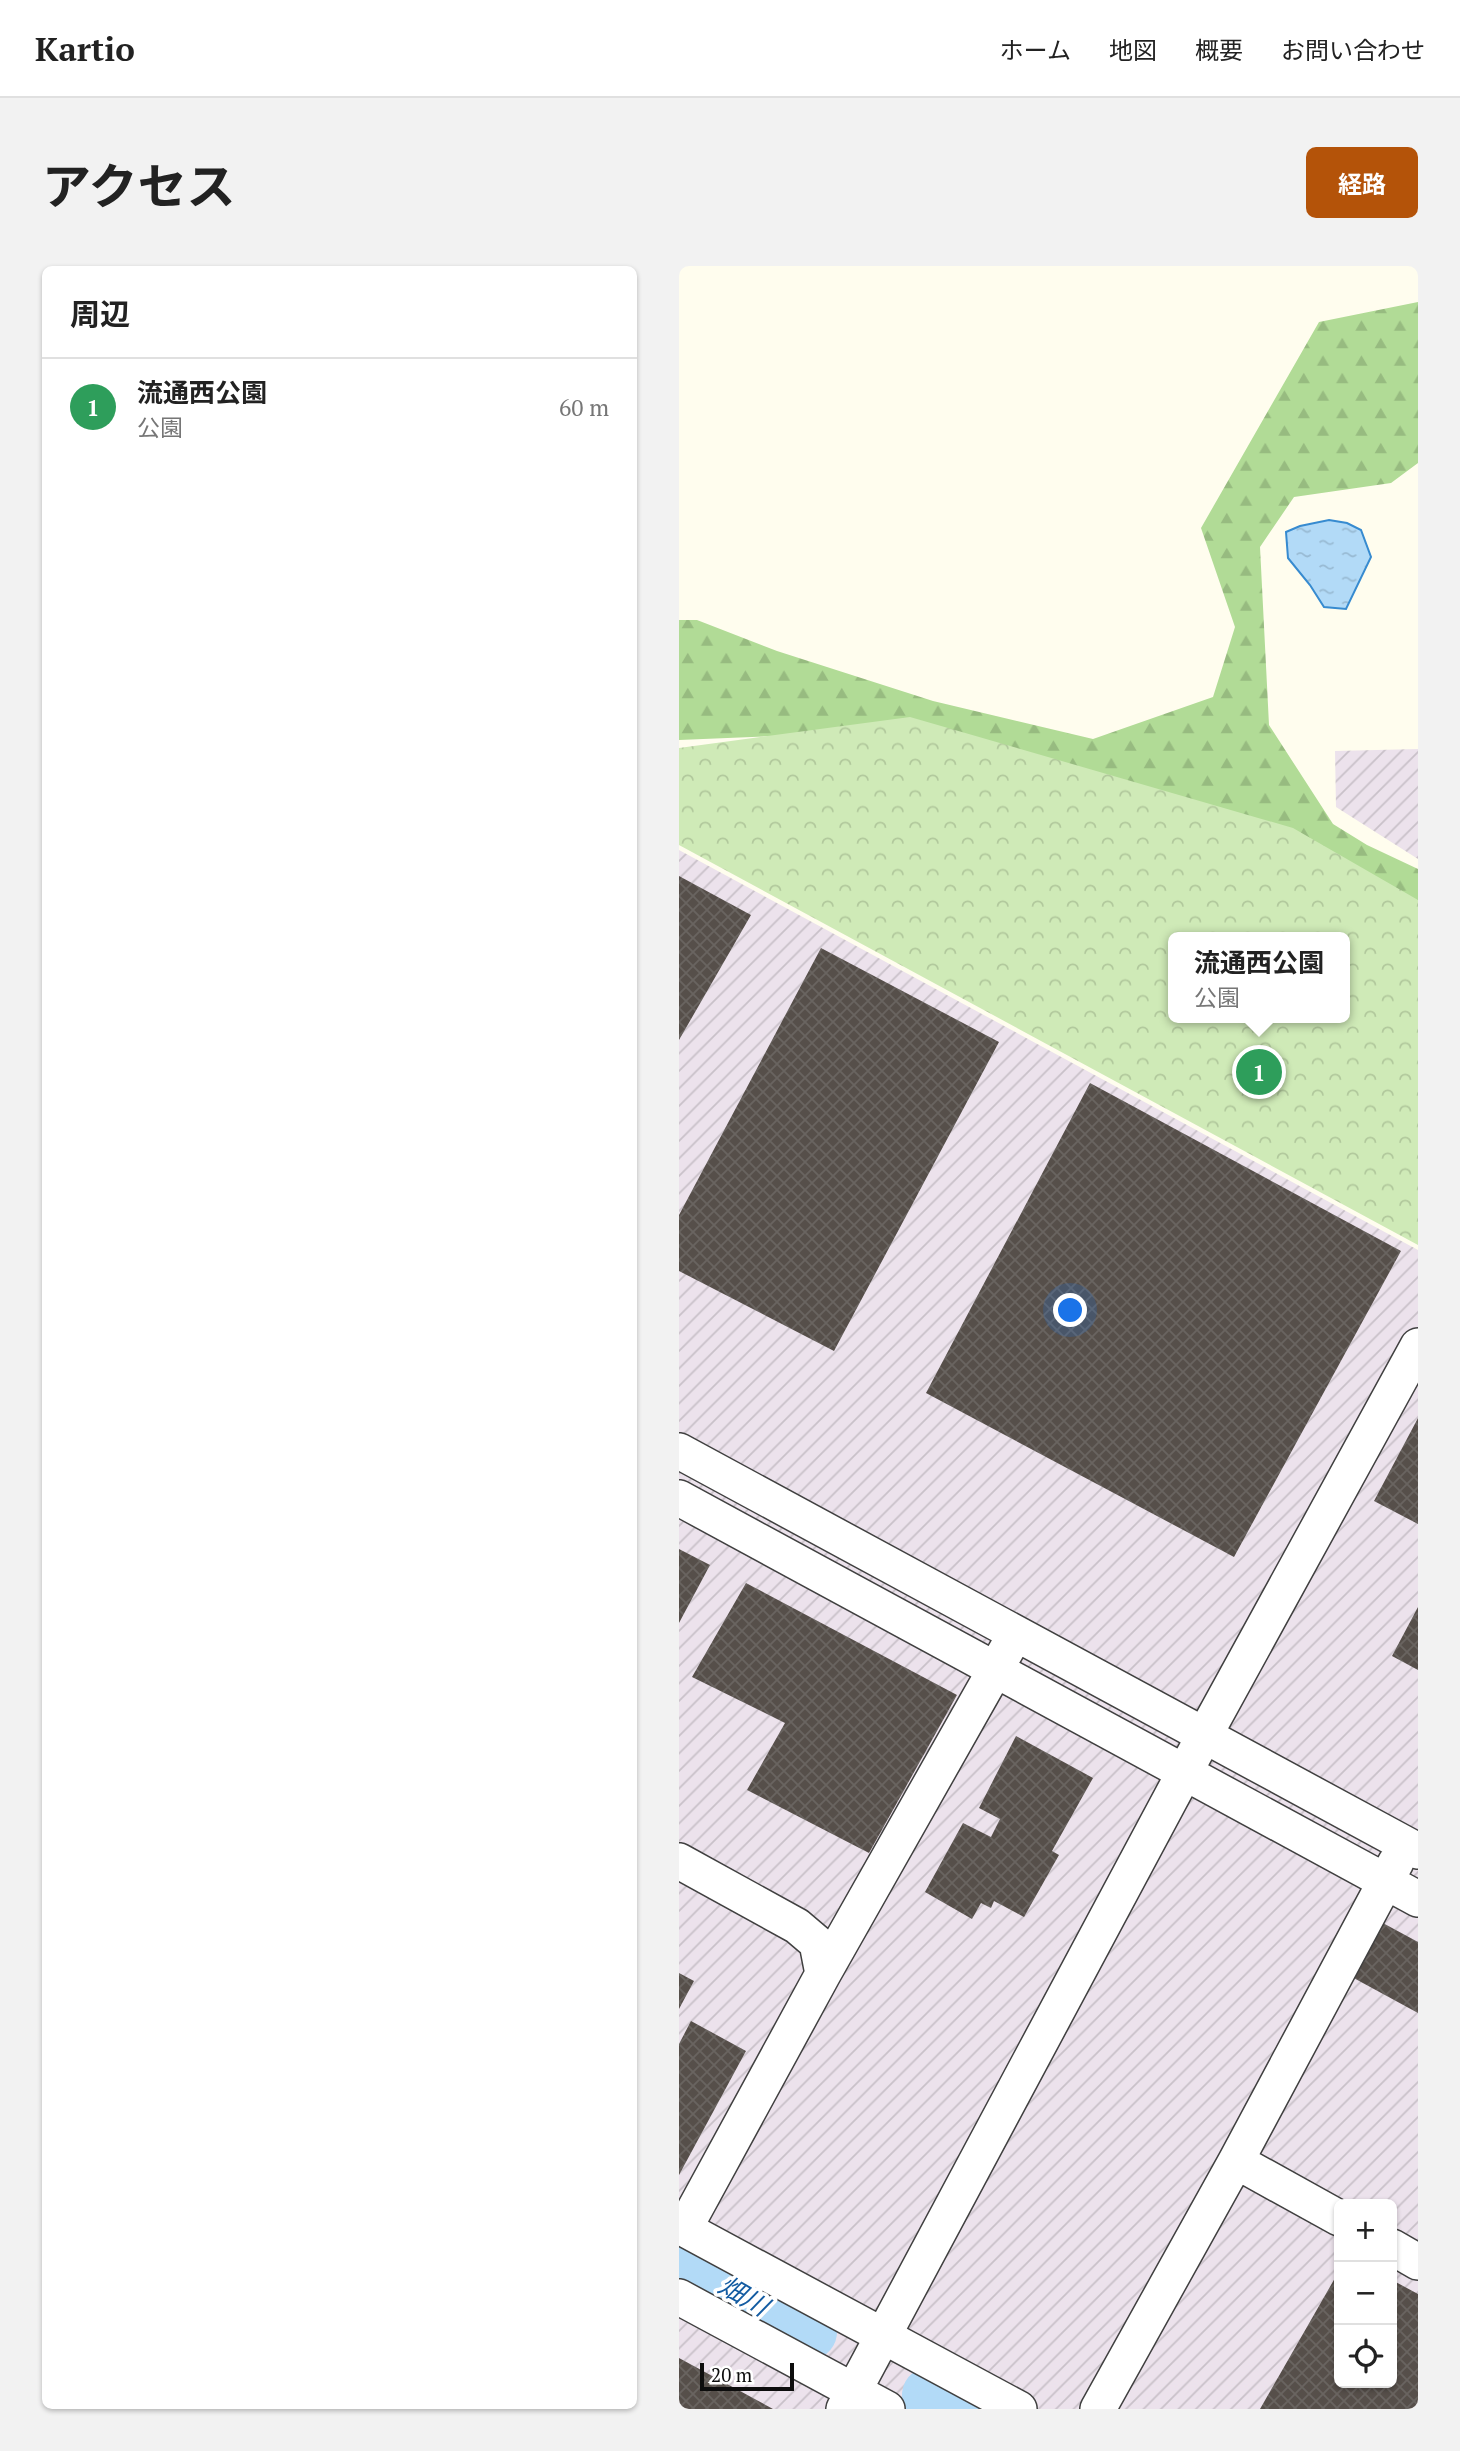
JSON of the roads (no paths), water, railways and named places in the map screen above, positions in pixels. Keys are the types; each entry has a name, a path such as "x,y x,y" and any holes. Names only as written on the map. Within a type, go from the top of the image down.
{"street":[{"path":"849,2400 1203,1736 1418,1346"},
{"path":"679,1451 1412,1848 1386,1881 1236,2161 1098,2409"},
{"path":"679,1498 1418,1899"},
{"path":"1015,1634 682,2227 1019,2409"},
{"path":"679,1861 797,1926 817,1943 823,1974"},
{"path":"1236,2161 1334,2215"},
{"path":"1397,2250 1418,2262"},
{"path":"679,2297 849,2400 887,2409"}],"water":[{"path":"1329,520 1347,523 1361,530 1371,557 1346,609 1324,607 1288,558 1286,532"}],"waterway":[{"name":"畑川","path":"679,2258 809,2332"},
{"name":"畑川","path":"930,2395 955,2409"}],"place":[{"name":"流通西公園","path":"1259,1072"}]}
